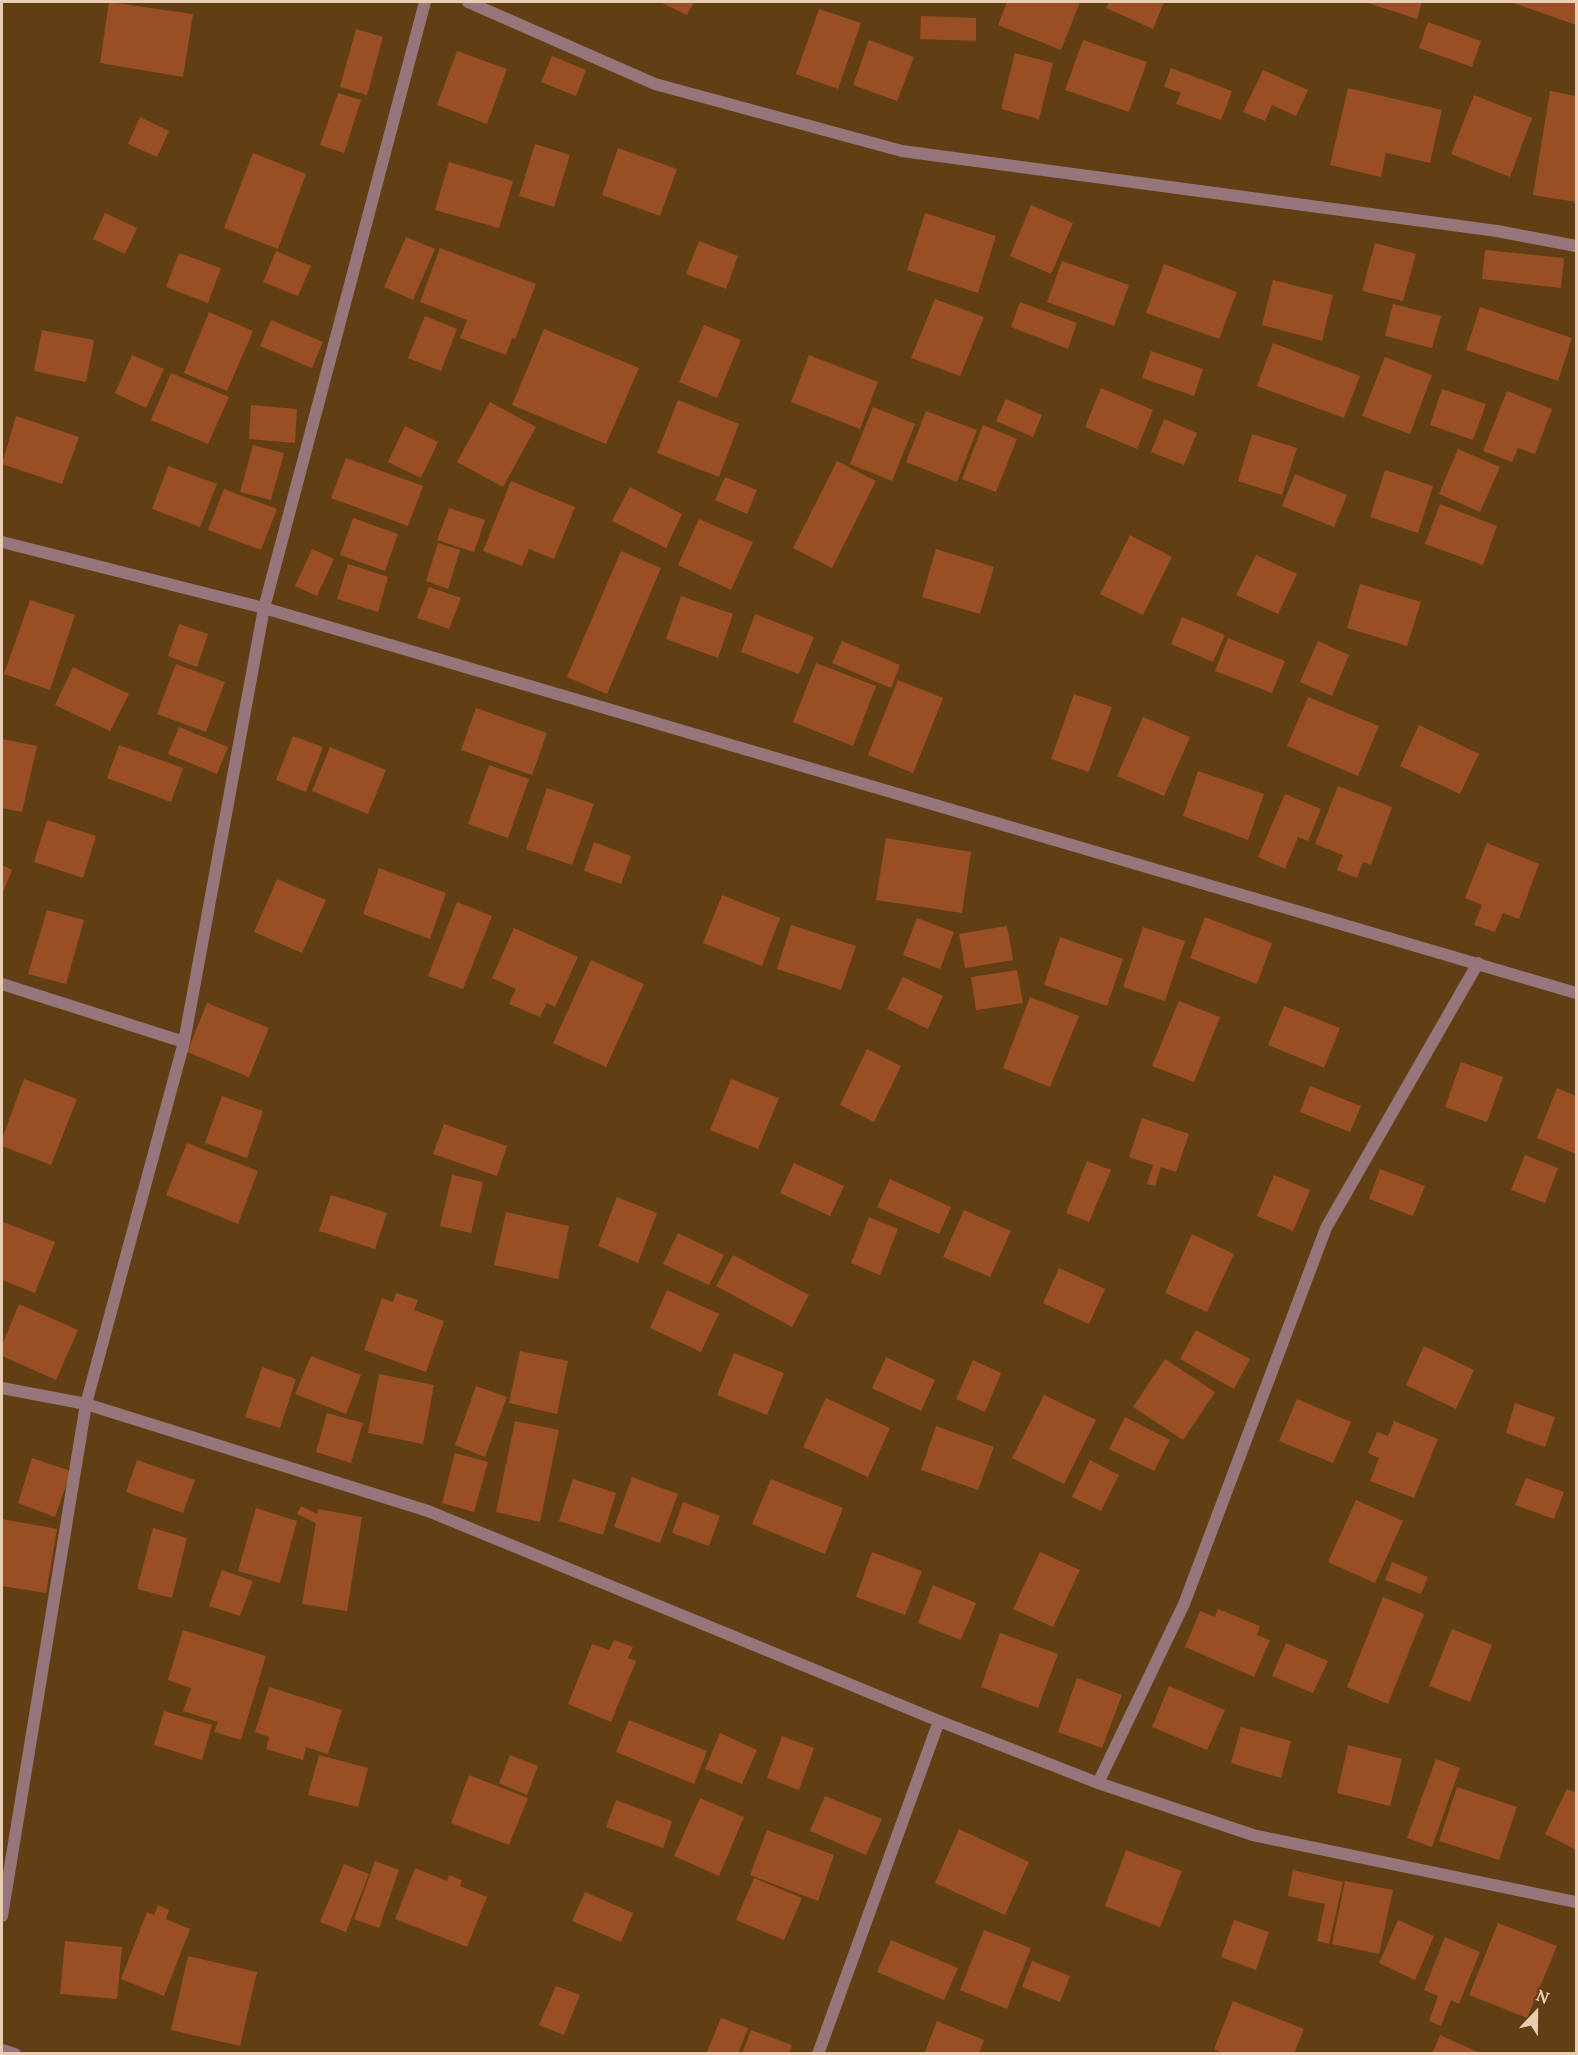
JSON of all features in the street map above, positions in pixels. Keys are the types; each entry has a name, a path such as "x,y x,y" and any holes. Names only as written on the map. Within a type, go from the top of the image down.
{"street":[{"path":"2,1916 86,1404 184,1042 264,608 425,2"},
{"path":"468,2 655,84 902,151 1497,231 1576,246"},
{"path":"2,542 264,608 1576,993"},
{"path":"1098,1783 1184,1604 1326,1228 1478,963"},
{"path":"2,984 184,1042"},
{"path":"2,1388 86,1404 428,1511 1098,1783 1253,1835 1576,1902"},
{"path":"818,2054 939,1720"},
{"path":"2,2050 15,2054"}],"building":[{"path":"109,2 193,14 183,77 100,63"},
{"path":"660,2 694,2 687,15"},
{"path":"1007,2 1080,2 1061,50 998,25"},
{"path":"1109,2 1164,2 1153,29 1106,8"},
{"path":"1365,2 1422,2 1417,19"},
{"path":"1511,2 1576,2 1576,25"},
{"path":"819,9 861,23 838,89 796,74"},
{"path":"921,16 976,18 976,41 920,39"},
{"path":"1428,22 1481,41 1472,67 1419,48"},
{"path":"356,29 383,37 367,95 340,87"},
{"path":"869,40 914,57 897,101 853,85"},
{"path":"1083,40 1147,62 1129,112 1065,90"},
{"path":"457,51 507,69 487,124 437,105"},
{"path":"1015,53 1053,63 1039,119 1001,109"},
{"path":"552,56 586,70 576,96 541,82"},
{"path":"1171,68 1232,91 1221,120 1176,104 1181,93 1164,87"},
{"path":"1263,70 1308,90 1296,116 1272,105 1265,121 1243,112"},
{"path":"1348,88 1442,110 1430,163 1386,153 1381,177 1330,165"},
{"path":"1550,91 1576,96 1576,202 1533,195"},
{"path":"338,93 361,100 344,153 320,145"},
{"path":"1474,95 1532,118 1510,177 1451,154"},
{"path":"140,117 169,131 157,157 128,144"},
{"path":"535,144 570,155 554,207 519,196"},
{"path":"618,148 677,169 660,216 602,195"},
{"path":"253,153 306,174 278,249 224,228"},
{"path":"449,162 513,181 499,228 435,210"},
{"path":"1031,205 1073,223 1051,274 1010,256"},
{"path":"105,213 137,228 125,254 93,239"},
{"path":"925,213 996,236 978,293 907,270"},
{"path":"406,237 435,249 413,300 384,287"},
{"path":"699,241 738,256 726,289 686,274"},
{"path":"1375,243 1416,254 1403,301 1362,291"},
{"path":"440,248 536,284 515,339 512,338 506,355 460,338 467,320 420,302"},
{"path":"1485,250 1564,258 1561,288 1482,279"},
{"path":"276,251 311,266 298,296 263,282"},
{"path":"179,253 221,268 208,303 166,287"},
{"path":"1062,261 1129,285 1114,326 1047,302"},
{"path":"1164,264 1237,292 1219,339 1146,313"},
{"path":"1273,280 1333,295 1322,341 1262,325"},
{"path":"935,299 984,317 960,376 911,358"},
{"path":"1020,302 1077,323 1068,349 1011,327"},
{"path":"1393,304 1441,316 1432,348 1385,336"},
{"path":"1480,307 1572,338 1558,381 1466,350"},
{"path":"209,312 253,331 227,391 184,373"},
{"path":"425,316 457,329 441,371 408,358"},
{"path":"271,320 323,342 312,368 260,346"},
{"path":"704,325 741,340 717,398 679,382"},
{"path":"544,329 639,368 606,444 512,405"},
{"path":"42,330 94,340 86,382 34,371"},
{"path":"1273,343 1360,376 1344,418 1257,386"},
{"path":"1151,351 1203,369 1194,396 1142,378"},
{"path":"132,355 164,369 146,408 115,393"},
{"path":"809,355 878,382 860,429 791,402"},
{"path":"1385,357 1432,375 1410,434 1362,416"},
{"path":"171,373 229,397 208,444 151,420"},
{"path":"1101,388 1153,410 1137,449 1085,427"},
{"path":"1442,389 1486,404 1473,440 1430,425"},
{"path":"1507,391 1552,409 1535,454 1518,448 1512,462 1483,451"},
{"path":"1006,399 1042,415 1033,437 996,421"},
{"path":"678,400 739,424 719,477 657,453"},
{"path":"490,402 536,427 503,487 457,462"},
{"path":"251,405 297,409 295,443 249,439"},
{"path":"873,407 915,424 892,481 850,464"},
{"path":"926,411 977,430 957,482 906,462"},
{"path":"16,416 79,437 62,484 2,464"},
{"path":"1164,419 1197,433 1184,465 1151,452"},
{"path":"983,425 1017,439 996,492 962,479"},
{"path":"405,426 438,442 421,478 388,462"},
{"path":"1252,434 1297,448 1282,495 1238,481"},
{"path":"253,445 284,453 271,500 240,492"},
{"path":"1458,449 1500,467 1480,512 1439,494"},
{"path":"346,458 423,486 408,526 331,498"},
{"path":"837,461 876,481 832,568 793,548"},
{"path":"168,466 217,484 200,527 152,509"},
{"path":"1385,470 1433,486 1418,533 1370,517"},
{"path":"1295,474 1347,495 1334,527 1282,506"},
{"path":"725,477 757,490 747,514 715,500"},
{"path":"511,481 575,507 554,559 529,549 522,566 483,551"},
{"path":"630,487 682,514 666,548 612,521"},
{"path":"224,489 277,509 261,550 208,530"},
{"path":"1440,504 1497,526 1483,565 1425,544"},
{"path":"449,508 485,520 474,552 437,540"},
{"path":"353,518 398,534 385,571 340,555"},
{"path":"699,519 753,542 731,590 678,565"},
{"path":"1130,535 1172,557 1143,615 1100,594"},
{"path":"438,543 460,550 448,589 426,581"},
{"path":"312,549 334,559 317,596 295,586"},
{"path":"936,549 994,567 980,614 922,597"},
{"path":"621,551 661,568 607,694 567,677"},
{"path":"1256,555 1297,574 1278,614 1236,595"},
{"path":"348,564 388,577 378,612 337,599"},
{"path":"1360,584 1421,602 1407,646 1347,628"},
{"path":"429,587 461,598 449,629 417,618"},
{"path":"681,596 733,614 718,658 666,639"},
{"path":"30,600 75,615 50,690 4,674"},
{"path":"755,614 814,637 799,674 741,652"},
{"path":"1182,617 1225,635 1213,662 1171,644"},
{"path":"179,624 208,634 197,667 168,656"},
{"path":"1228,638 1285,661 1272,693 1215,671"},
{"path":"842,641 900,665 891,688 832,663"},
{"path":"1318,641 1349,655 1332,696 1300,682"},
{"path":"816,663 876,686 853,746 793,722"},
{"path":"176,664 225,682 206,732 157,714"},
{"path":"73,667 129,694 110,731 55,705"},
{"path":"898,680 943,698 913,773 868,755"},
{"path":"1074,694 1112,707 1089,772 1051,759"},
{"path":"1308,697 1379,726 1358,776 1287,746"},
{"path":"476,708 547,733 532,775 461,750"},
{"path":"1143,717 1190,737 1164,796 1117,776"},
{"path":"1419,725 1479,754 1460,794 1400,766"},
{"path":"179,727 228,747 217,774 168,754"},
{"path":"293,736 323,747 306,792 276,780"},
{"path":"2,739 37,746 22,812 2,808"},
{"path":"119,745 183,768 171,802 107,778"},
{"path":"330,747 386,770 368,814 312,791"},
{"path":"489,765 529,779 508,838 468,824"},
{"path":"1198,771 1264,794 1248,840 1183,816"},
{"path":"1338,786 1392,807 1371,865 1363,862 1357,878 1337,870 1343,855 1315,844"},
{"path":"547,788 594,804 572,865 526,849"},
{"path":"1285,794 1321,809 1308,841 1298,837 1285,869 1258,857"},
{"path":"47,820 96,836 83,878 34,862"},
{"path":"886,838 971,852 962,913 876,900"},
{"path":"594,842 631,856 621,884 584,871"},
{"path":"1487,843 1539,864 1519,919 1503,913 1495,932 1474,925 1482,905 1465,898"},
{"path":"2,865 12,870 2,895"},
{"path":"379,868 446,893 430,939 363,914"},
{"path":"277,879 326,900 302,953 254,932"},
{"path":"722,895 780,918 762,966 703,943"},
{"path":"457,902 492,916 463,989 428,976"},
{"path":"47,910 84,920 66,984 28,974"},
{"path":"1205,917 1272,943 1257,984 1190,958"},
{"path":"917,918 954,932 940,969 903,955"},
{"path":"791,925 856,946 841,990 777,969"},
{"path":"1007,926 1013,960 965,968 959,934"},
{"path":"1143,927 1185,941 1165,1001 1123,987"},
{"path":"514,928 578,957 555,1007 547,1003 540,1017 509,1004 516,989 492,978"},
{"path":"1060,937 1123,959 1107,1006 1044,985"},
{"path":"591,960 644,984 606,1067 553,1043"},
{"path":"1017,970 1023,1003 976,1010 971,977"},
{"path":"903,977 943,996 928,1029 887,1009"},
{"path":"1030,997 1079,1016 1050,1087 1003,1068"},
{"path":"1179,1001 1220,1017 1194,1082 1152,1066"},
{"path":"207,1003 269,1028 249,1077 187,1052"},
{"path":"1284,1006 1340,1028 1324,1068 1268,1045"},
{"path":"867,1049 901,1066 874,1122 840,1105"},
{"path":"1461,1062 1503,1077 1487,1122 1445,1107"},
{"path":"24,1079 77,1099 51,1165 2,1146 2,1139"},
{"path":"731,1079 779,1098 758,1149 710,1130"},
{"path":"1310,1086 1361,1106 1350,1132 1300,1112"},
{"path":"1557,1088 1576,1096 1576,1154 1537,1138"},
{"path":"222,1096 263,1111 247,1158 205,1143"},
{"path":"1142,1118 1189,1134 1176,1172 1161,1167 1155,1186 1147,1184 1153,1165 1129,1157"},
{"path":"444,1124 507,1146 497,1176 433,1154"},
{"path":"187,1143 258,1171 238,1224 166,1195"},
{"path":"1525,1155 1558,1168 1545,1203 1511,1190"},
{"path":"1087,1161 1111,1170 1089,1222 1066,1213"},
{"path":"794,1163 844,1186 830,1216 780,1193"},
{"path":"1380,1169 1425,1186 1413,1216 1369,1199"},
{"path":"452,1175 483,1182 471,1233 440,1226"},
{"path":"1274,1175 1310,1190 1293,1231 1257,1216"},
{"path":"890,1179 951,1207 939,1234 877,1207"},
{"path":"331,1195 387,1213 375,1249 319,1231"},
{"path":"617,1197 657,1213 638,1263 598,1246"},
{"path":"964,1210 1011,1231 990,1277 943,1257"},
{"path":"506,1212 569,1226 558,1279 494,1265"},
{"path":"869,1217 898,1229 880,1275 851,1263"},
{"path":"3,1222 55,1242 35,1293 2,1280"},
{"path":"678,1233 724,1255 709,1285 663,1264"},
{"path":"1192,1234 1234,1254 1207,1312 1165,1293"},
{"path":"733,1255 809,1295 792,1327 716,1286"},
{"path":"1059,1268 1105,1289 1089,1324 1043,1303"},
{"path":"667,1290 719,1314 701,1352 650,1328"},
{"path":"396,1293 418,1300 414,1310 444,1321 426,1372 364,1350 382,1298 393,1302"},
{"path":"19,1304 78,1330 56,1380 2,1356 2,1345"},
{"path":"1196,1330 1250,1359 1234,1389 1180,1359"},
{"path":"1424,1346 1474,1370 1456,1409 1406,1385"},
{"path":"520,1351 568,1361 557,1414 509,1403"},
{"path":"734,1353 784,1373 767,1415 717,1395"},
{"path":"311,1356 361,1375 346,1414 295,1394"},
{"path":"886,1357 935,1380 921,1411 872,1388"},
{"path":"1165,1359 1215,1392 1183,1440 1133,1407"},
{"path":"973,1360 1001,1373 985,1412 956,1399"},
{"path":"262,1367 296,1379 280,1428 245,1417"},
{"path":"379,1374 434,1385 423,1444 368,1433"},
{"path":"476,1386 507,1397 485,1457 455,1445"},
{"path":"1044,1395 1096,1420 1064,1484 1012,1458"},
{"path":"826,1398 890,1428 868,1477 803,1447"},
{"path":"1297,1399 1351,1422 1333,1463 1279,1441"},
{"path":"1515,1403 1555,1417 1545,1447 1506,1433"},
{"path":"327,1413 363,1423 351,1463 316,1452"},
{"path":"1125,1417 1170,1440 1154,1471 1109,1449"},
{"path":"515,1421 559,1430 540,1522 496,1512"},
{"path":"1394,1421 1438,1439 1414,1498 1370,1481 1379,1458 1368,1453 1377,1432 1388,1436"},
{"path":"936,1426 994,1447 978,1490 921,1470"},
{"path":"455,1453 488,1462 474,1512 442,1503"},
{"path":"32,1458 71,1471 55,1517 18,1503"},
{"path":"137,1460 195,1480 183,1513 126,1492"},
{"path":"1090,1460 1119,1475 1101,1511 1072,1497"},
{"path":"632,1477 678,1494 660,1543 614,1527"},
{"path":"1526,1478 1564,1492 1554,1519 1515,1505"},
{"path":"573,1479 616,1493 603,1535 559,1521"},
{"path":"771,1479 843,1508 825,1554 752,1524"},
{"path":"1356,1500 1403,1521 1375,1583 1328,1562"},
{"path":"683,1502 720,1516 709,1546 672,1533"},
{"path":"301,1506 317,1514 318,1509 362,1517 347,1611 302,1604 316,1523 297,1514"},
{"path":"256,1508 297,1521 280,1583 238,1571"},
{"path":"2,1519 57,1529 46,1593 2,1586"},
{"path":"153,1528 187,1538 172,1598 137,1589"},
{"path":"872,1552 922,1571 905,1615 856,1597"},
{"path":"1040,1552 1080,1570 1053,1627 1013,1609"},
{"path":"1392,1562 1428,1577 1421,1594 1385,1580"},
{"path":"222,1570 253,1581 240,1616 209,1606"},
{"path":"933,1585 976,1603 961,1640 918,1623"},
{"path":"1383,1597 1424,1614 1388,1704 1347,1687"},
{"path":"1218,1609 1260,1626 1257,1635 1270,1640 1254,1677 1185,1647 1200,1611 1215,1617"},
{"path":"1452,1629 1492,1645 1470,1702 1429,1686"},
{"path":"183,1630 266,1656 241,1740 214,1732 218,1722 183,1711 191,1688 168,1680"},
{"path":"1000,1633 1058,1654 1038,1708 981,1687"},
{"path":"614,1640 633,1647 628,1658 636,1661 611,1722 568,1704 592,1644 609,1650"},
{"path":"1286,1643 1328,1661 1313,1693 1272,1676"},
{"path":"1077,1678 1122,1695 1102,1748 1058,1732"},
{"path":"1169,1686 1225,1710 1207,1750 1152,1727"},
{"path":"269,1687 342,1710 328,1754 306,1747 303,1760 266,1749 269,1737 255,1732"},
{"path":"164,1711 212,1725 202,1760 154,1745"},
{"path":"629,1720 707,1751 694,1784 616,1752"},
{"path":"1241,1727 1291,1741 1281,1778 1231,1763"},
{"path":"720,1733 757,1750 742,1784 705,1769"},
{"path":"782,1736 814,1748 799,1790 767,1778"},
{"path":"1348,1745 1402,1759 1390,1806 1337,1793"},
{"path":"319,1755 368,1768 358,1807 308,1795"},
{"path":"510,1755 538,1766 527,1795 499,1783"},
{"path":"1436,1759 1460,1768 1432,1847 1407,1838"},
{"path":"469,1775 528,1798 509,1845 451,1823"},
{"path":"1457,1787 1517,1807 1499,1860 1439,1841"},
{"path":"1567,1789 1576,1793 1576,1850 1545,1834"},
{"path":"825,1796 882,1819 866,1855 810,1831"},
{"path":"700,1798 744,1817 719,1876 674,1856"},
{"path":"616,1800 672,1821 663,1848 606,1827"},
{"path":"959,1829 1029,1862 1005,1915 935,1883"},
{"path":"767,1830 834,1855 818,1901 750,1875"},
{"path":"1126,1850 1182,1871 1160,1927 1105,1906"},
{"path":"375,1861 399,1870 379,1928 354,1919"},
{"path":"344,1864 369,1874 346,1932 320,1922"},
{"path":"415,1868 447,1881 449,1875 462,1880 460,1886 487,1897 467,1947 395,1919"},
{"path":"1293,1870 1343,1882 1329,1944 1317,1941 1325,1904 1288,1896"},
{"path":"754,1878 802,1898 784,1940 736,1920"},
{"path":"1345,1881 1393,1890 1379,1954 1332,1944"},
{"path":"585,1892 633,1913 621,1942 572,1921"},
{"path":"158,1905 169,1910 166,1919 190,1929 164,1996 121,1979 147,1912 154,1915"},
{"path":"1234,1920 1269,1932 1256,1970 1221,1957"},
{"path":"1398,1920 1434,1936 1415,1980 1379,1963"},
{"path":"1498,1923 1557,1946 1527,2018 1469,1995"},
{"path":"984,1930 1031,1948 1007,2009 960,1990"},
{"path":"1445,1937 1480,1952 1459,2004 1451,2000 1441,2026 1429,2021 1438,1996 1424,1990"},
{"path":"891,1940 958,1968 944,2000 877,1972"},
{"path":"65,1941 122,1947 117,1999 60,1994"},
{"path":"188,1956 257,1972 240,2046 171,2030"},
{"path":"1032,1961 1070,1976 1060,2002 1022,1987"},
{"path":"556,1986 580,1995 564,2035 539,2025"},
{"path":"1233,2001 1304,2029 1294,2054 1225,2054 1214,2049"},
{"path":"721,2018 748,2028 738,2054 706,2054"},
{"path":"937,2021 984,2040 979,2054 924,2054"},
{"path":"751,2030 792,2045 789,2054 742,2054"},
{"path":"1440,2035 1482,2054 1432,2054"}]}
